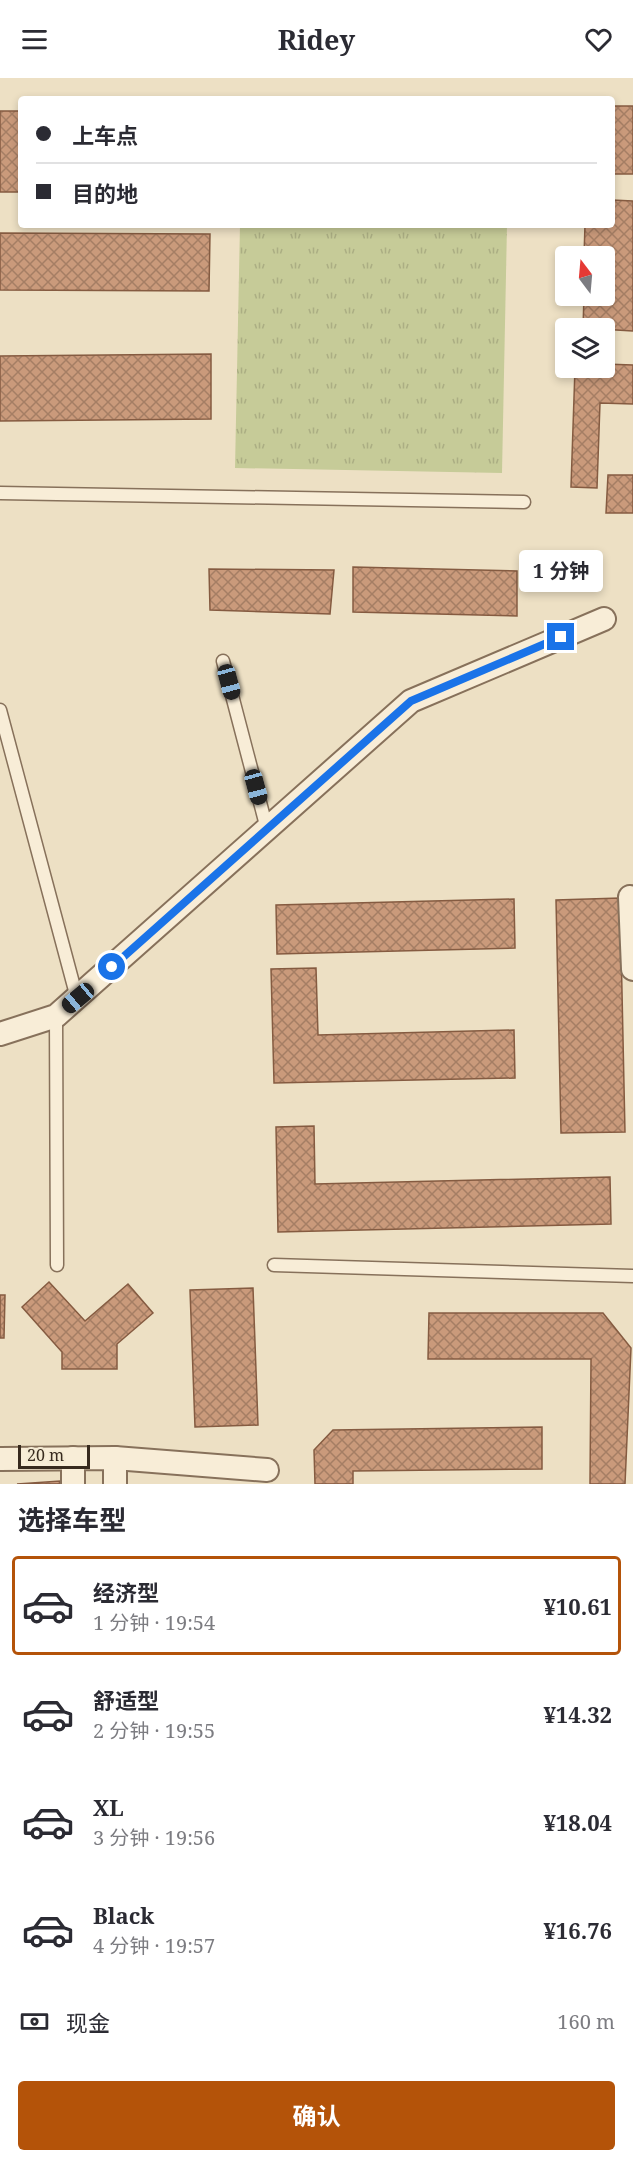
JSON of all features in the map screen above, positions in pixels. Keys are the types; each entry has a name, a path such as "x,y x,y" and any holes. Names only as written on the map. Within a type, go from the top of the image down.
{"street":[{"path":"0,1034 56,1016 411,701 604,619"},
{"path":"630,897 633,969"},
{"path":"73,1458 73,1484"},
{"path":"115,1458 115,1484"},
{"path":"0,1459 115,1458 267,1470"}],"lane":[{"path":"0,493 524,502"},
{"path":"223,661 267,829"},
{"path":"0,710 78,998"},
{"path":"56,1016 57,1265"},
{"path":"274,1264 633,1276"}],"green space":[{"path":"240,228 507,228 502,473 235,468"}],"building":[{"path":"615,106 633,106 633,174 615,174"},
{"path":"0,111 18,111 18,192 0,192"},
{"path":"615,200 633,201 633,331 615,330 615,318 583,318 584,306 615,306 615,246 584,246 585,228 615,228"},
{"path":"0,233 210,234 209,291 0,290"},
{"path":"211,354 211,419 0,421 0,356"},
{"path":"615,364 633,365 633,404 600,403 597,488 571,487 575,378 615,378"},
{"path":"608,475 633,475 633,513 606,513"},
{"path":"353,567 517,571 517,616 353,612"},
{"path":"209,569 334,570 330,614 210,610"},
{"path":"620,898 625,1132 561,1133 556,900"},
{"path":"514,899 515,948 277,954 276,905"},
{"path":"316,968 318,1035 514,1030 515,1078 274,1083 271,969"},
{"path":"314,1126 315,1184 610,1177 611,1224 278,1232 276,1127"},
{"path":"49,1282 85,1321 128,1284 153,1313 117,1344 117,1369 62,1369 62,1352 22,1307"},
{"path":"253,1288 258,1425 195,1427 190,1290"},
{"path":"0,1295 5,1295 4,1338 0,1338"},
{"path":"429,1313 603,1313 631,1348 625,1484 590,1484 591,1359 428,1359"},
{"path":"542,1427 542,1469 353,1471 353,1484 315,1484 314,1450 333,1430"},
{"path":"60,1481 60,1484 17,1484"}],"route":[{"path":"112,967 411,701 561,637"}]}
